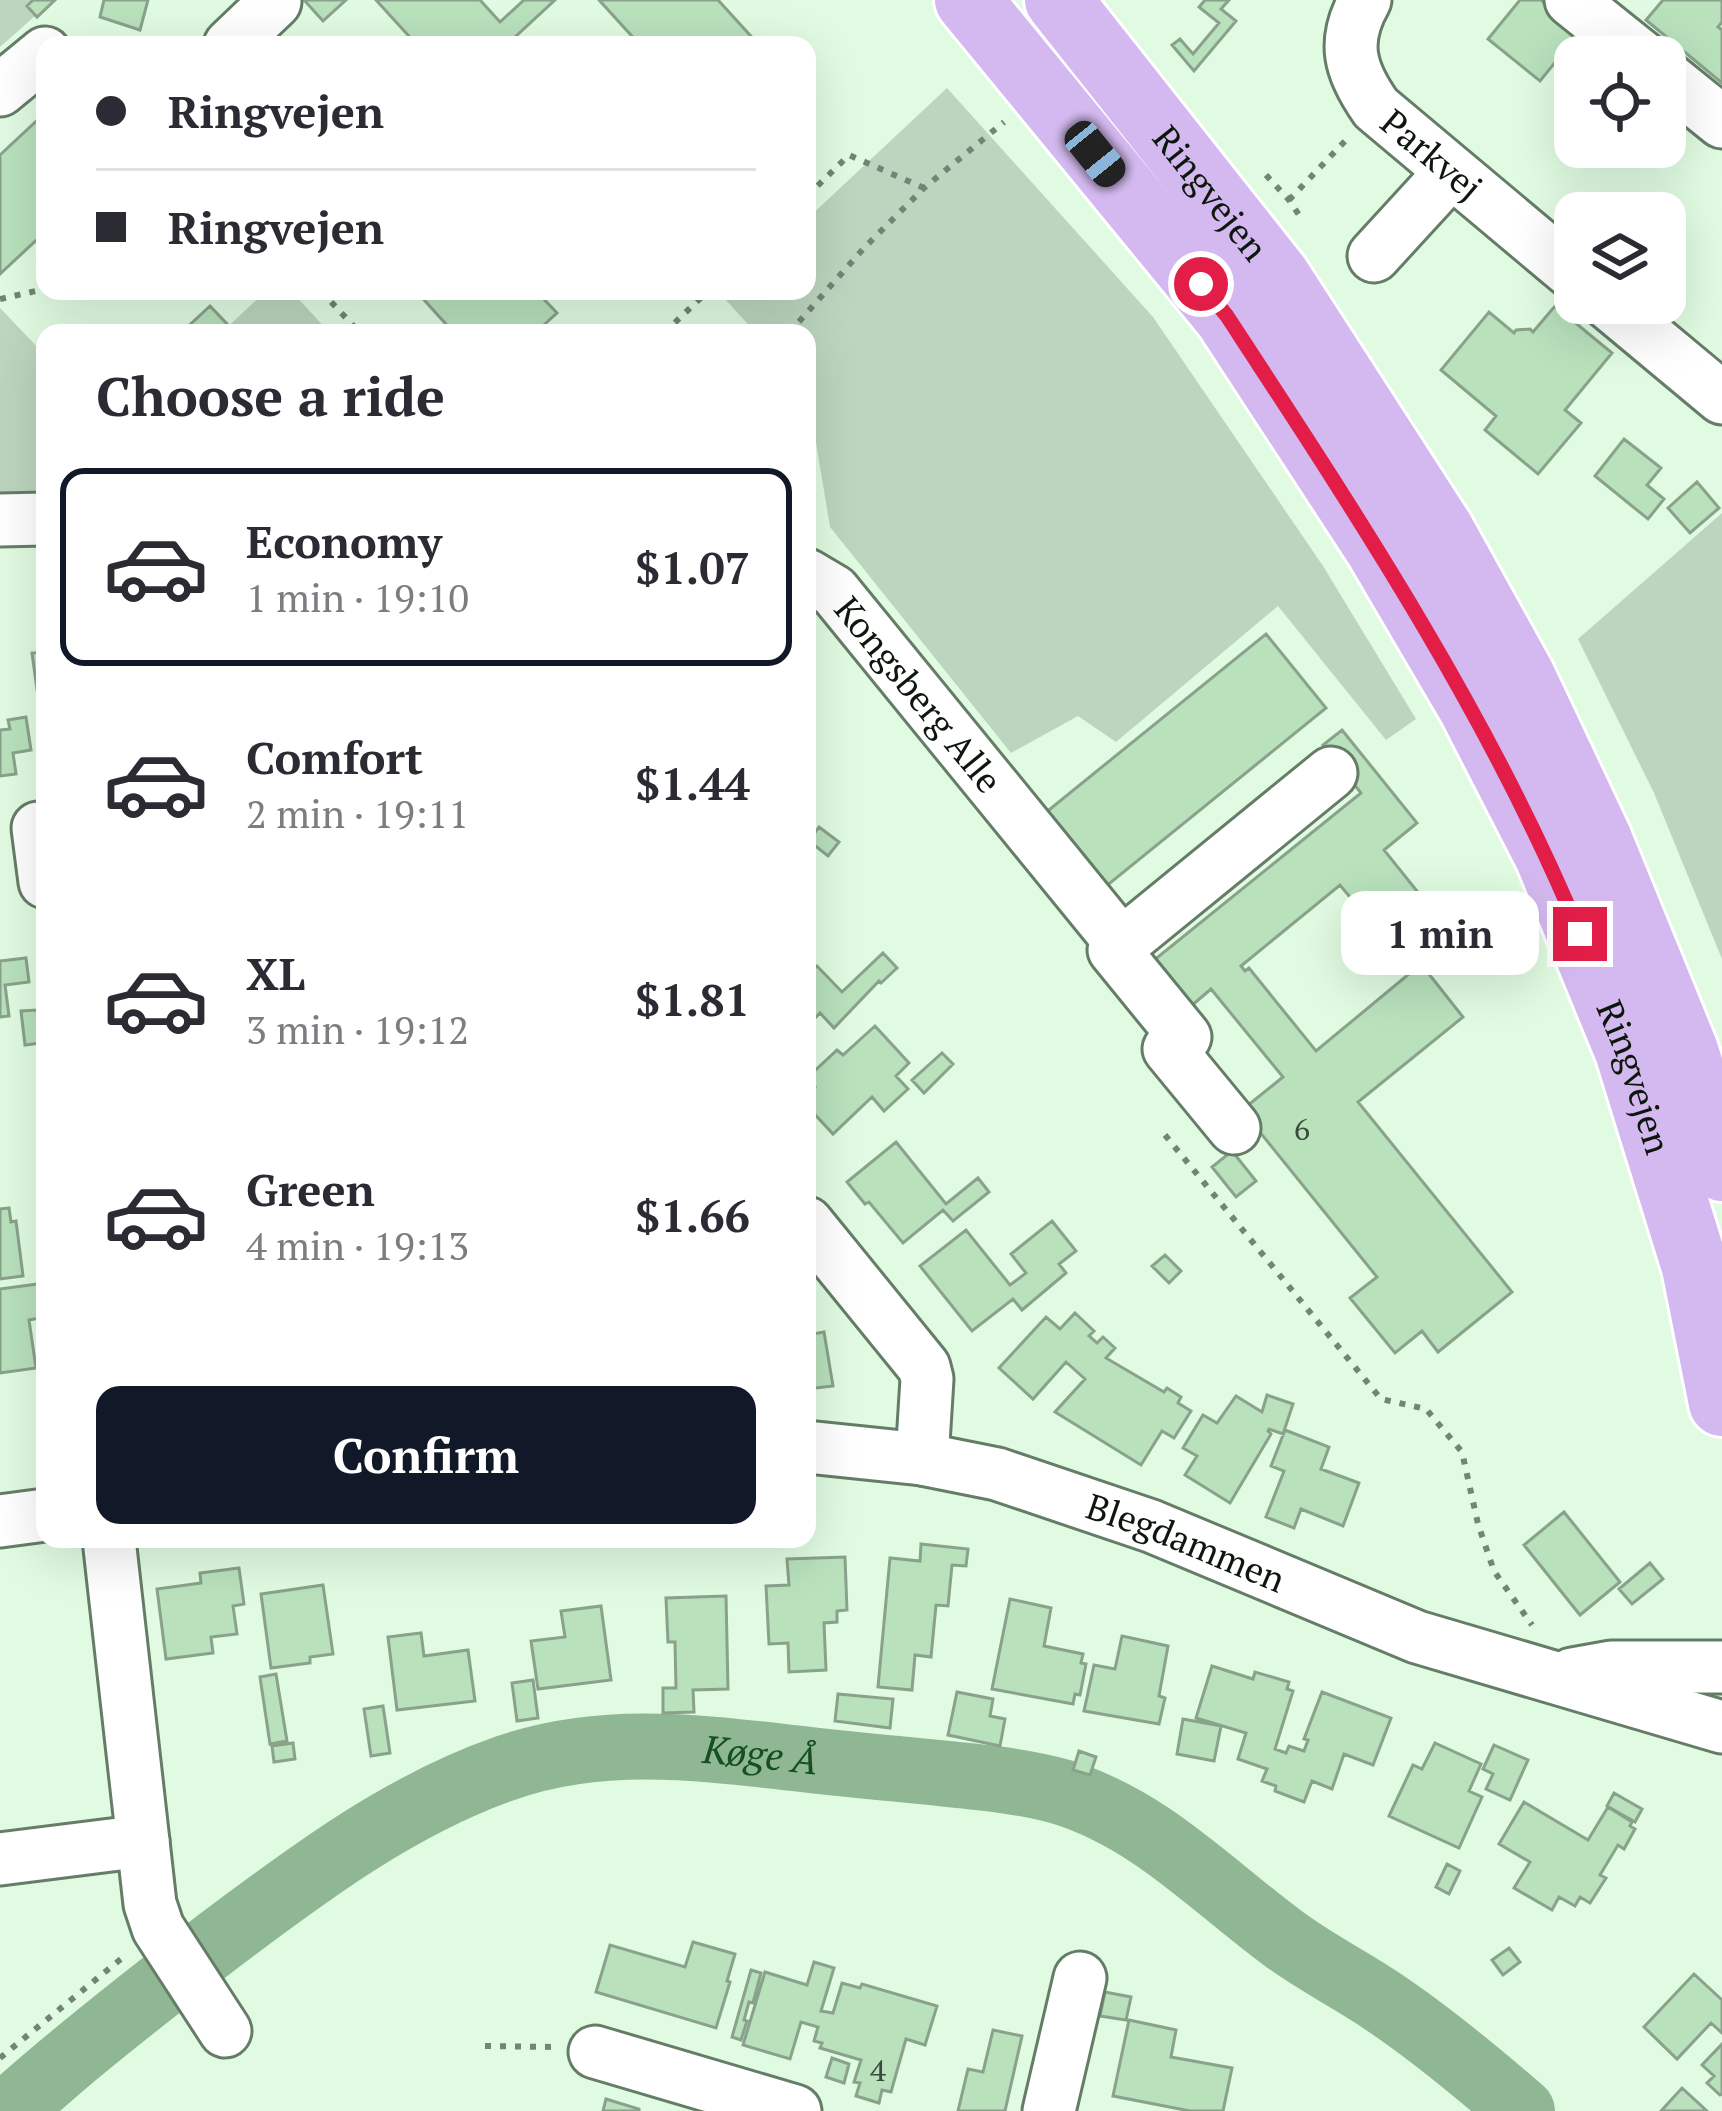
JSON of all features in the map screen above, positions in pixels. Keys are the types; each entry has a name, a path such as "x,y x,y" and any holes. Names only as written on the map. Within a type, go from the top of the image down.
{"main road":[{"name":"Ringvejen","path":"968,0 1227,316 1378,549 1471,706 1538,837 1628,1051 1695,1267 1722,1403"},
{"name":"Ringvejen","path":"1058,0 1277,277 1441,531 1522,677 1598,838 1685,1051 1722,1168"}],"street":[{"name":"Parkvej","path":"1364,0 1351,48 1357,81 1376,107 1554,258"},
{"path":"1571,0 1616,36"},
{"path":"239,36 275,2"},
{"path":"0,90 36,60"},
{"path":"1686,93 1722,122"},
{"path":"1373,256 1451,172"},
{"path":"1633,324 1722,398"},
{"path":"0,520 36,519"},
{"name":"Kongsberg Alle","path":"816,580 833,591 1121,944 1114,950 1185,1037 1169,1049 1234,1129"},
{"path":"1121,944 1331,773"},
{"path":"816,1234 924,1367 922,1460"},
{"name":"Blegdammen","path":"816,1448 997,1474 1150,1526 1417,1637 1722,1727"},
{"path":"0,1522 36,1516"},
{"path":"110,1548 150,1904 158,1928 224,2031"},
{"name":"Blegdammen","path":"1554,1677 1611,1667 1722,1667"},
{"path":"0,1859 143,1841"},
{"path":"1049,2111 1081,1978"},
{"path":"595,2052 795,2111"}],"path":[{"path":"797,324 924,188 1042,90"},
{"path":"1289,200 1376,107"},
{"path":"816,187 849,155 924,188"},
{"path":"0,299 36,292"},
{"path":"329,300 352,324"},
{"path":"673,324 699,300"},
{"path":"1166,1136 1381,1399 1426,1409 1462,1452 1478,1525 1494,1570 1538,1634 1554,1677"},
{"path":"0,2058 158,1928"},
{"path":"485,2046 555,2047 579,2066 595,2052"}],"shaded area":[{"path":"0,0 53,0 0,47"},
{"path":"947,88 1153,317 1323,566 1416,719 1386,740 1278,606 1116,742 1078,716 1011,753 830,527 816,442 816,324 748,324 726,300 816,300 816,211"},
{"path":"256,300 299,300 322,324 231,324"},
{"path":"0,308 36,346 36,495 0,496"},
{"path":"1722,513 1722,959 1654,793 1578,639"},
{"path":"151,1957 181,2005 60,2111 0,2111 0,2082"}],"building":[{"path":"33,0 55,0 37,17 27,6"},
{"path":"104,0 148,0 140,30 100,17"},
{"path":"304,0 346,0 323,21"},
{"path":"376,0 480,0 500,22 524,0 555,0 516,36 409,36"},
{"path":"599,0 718,0 751,36 632,36"},
{"path":"1205,0 1229,0 1221,9 1236,21 1194,71 1172,45 1180,39 1193,54 1219,23 1199,7"},
{"path":"1520,0 1541,0 1580,32 1554,36 1554,64 1540,81 1488,39"},
{"path":"1663,0 1722,0 1718,27 1722,30 1722,83 1686,53 1686,36 1665,36 1646,20"},
{"path":"36,121 36,240 0,274 0,155"},
{"path":"424,300 545,300 557,313 545,324 446,324"},
{"path":"210,306 227,324 191,324"},
{"path":"1554,307 1554,324 1577,324 1612,353 1565,410 1581,423 1538,474 1485,430 1496,416 1441,370 1489,312 1514,333 1533,332"},
{"path":"1624,439 1661,468 1647,485 1664,499 1648,519 1595,476"},
{"path":"1697,482 1719,508 1690,533 1668,508"},
{"path":"1266,634 1326,708 1099,892 1039,818"},
{"path":"26,717 31,750 13,753 16,774 0,776 0,730 10,729 8,720"},
{"path":"1342,730 1417,823 1384,850 1441,921 1398,955 1340,885 1241,966 1245,971 1249,968 1316,1051 1421,964 1463,1017 1358,1102 1512,1292 1438,1352 1422,1331 1395,1353 1350,1298 1377,1277 1242,1110 1283,1077 1211,989 1190,1007 1153,961 1361,793 1323,745"},
{"path":"819,827 839,842 828,856 816,847"},
{"path":"883,953 897,968 834,1028 820,1013 816,1017 816,967 842,992"},
{"path":"26,958 29,982 5,985 9,1016 0,1017 0,961"},
{"path":"36,1010 36,1044 25,1045 21,1011"},
{"path":"875,1026 909,1063 896,1076 908,1089 884,1111 872,1097 833,1134 816,1116 816,1070 837,1050 843,1055"},
{"path":"942,1053 953,1064 924,1093 912,1080"},
{"path":"896,1142 946,1204 978,1178 989,1192 953,1221 943,1210 903,1243 847,1182"},
{"path":"1232,1151 1256,1181 1236,1197 1212,1167"},
{"path":"9,1208 11,1222 16,1221 23,1276 0,1279 0,1209"},
{"path":"1052,1221 1076,1251 1059,1264 1066,1273 1022,1310 1013,1299 972,1331 920,1266 966,1230 1010,1285 1026,1273 1011,1254"},
{"path":"1165,1255 1181,1271 1169,1283 1152,1266"},
{"path":"36,1284 36,1319 29,1320 36,1368 0,1373 0,1289"},
{"path":"1075,1313 1094,1331 1089,1336 1097,1343 1103,1337 1115,1348 1106,1358 1164,1392 1167,1388 1191,1411 1174,1438 1162,1431 1141,1465 1055,1412 1085,1379 1066,1362 1033,1399 999,1368 1046,1317 1060,1329"},
{"path":"824,1332 833,1386 816,1388 816,1333"},
{"path":"1267,1395 1293,1404 1283,1434 1269,1429 1271,1434 1230,1503 1185,1475 1197,1456 1183,1448 1203,1415 1217,1423 1236,1396 1262,1412"},
{"path":"1285,1430 1329,1447 1321,1469 1359,1483 1343,1526 1301,1509 1294,1528 1266,1517 1284,1471 1271,1466"},
{"path":"1564,1512 1620,1582 1580,1615 1524,1545"},
{"path":"921,1544 968,1549 966,1566 952,1565 948,1606 936,1605 931,1657 915,1655 912,1690 878,1687 890,1558 920,1561"},
{"path":"845,1557 847,1610 837,1611 837,1622 824,1623 826,1670 789,1672 788,1643 769,1644 766,1586 789,1585 787,1559"},
{"path":"1650,1563 1663,1579 1632,1604 1619,1589"},
{"path":"239,1568 244,1604 233,1606 237,1634 211,1637 213,1653 166,1659 157,1589 201,1583 200,1573"},
{"path":"323,1585 333,1654 310,1657 310,1663 271,1668 261,1594"},
{"path":"726,1596 728,1689 693,1690 694,1712 663,1713 663,1688 676,1688 675,1642 668,1642 666,1598"},
{"path":"1010,1599 1051,1608 1044,1646 1083,1654 1081,1663 1086,1664 1080,1695 1075,1694 1073,1704 992,1689"},
{"path":"601,1606 611,1680 538,1689 531,1641 565,1637 561,1611"},
{"path":"421,1633 424,1656 468,1650 475,1701 397,1710 388,1637"},
{"path":"1122,1636 1168,1646 1159,1724 1084,1711 1094,1665 1115,1669"},
{"path":"1212,1666 1253,1679 1255,1672 1289,1682 1287,1689 1293,1691 1275,1749 1286,1753 1289,1746 1304,1751 1322,1692 1391,1718 1373,1765 1344,1754 1332,1789 1312,1781 1304,1802 1275,1791 1276,1786 1262,1781 1267,1769 1238,1759 1246,1733 1196,1718"},
{"path":"276,1674 287,1741 270,1744 260,1677"},
{"path":"533,1680 538,1718 517,1721 512,1683"},
{"path":"957,1692 993,1699 990,1716 1005,1719 1000,1746 948,1735"},
{"path":"838,1694 893,1699 890,1728 835,1721"},
{"path":"383,1706 390,1753 371,1756 364,1709"},
{"path":"1183,1719 1221,1726 1214,1761 1177,1754"},
{"path":"293,1743 295,1759 274,1762 272,1746"},
{"path":"1435,1743 1481,1764 1469,1791 1482,1797 1459,1848 1389,1816 1413,1765 1422,1769"},
{"path":"1494,1745 1528,1760 1510,1800 1486,1789 1493,1774 1483,1769"},
{"path":"1079,1751 1096,1757 1090,1775 1073,1770"},
{"path":"1614,1793 1642,1809 1635,1822 1607,1806"},
{"path":"1524,1802 1588,1840 1608,1807 1632,1822 1635,1829 1624,1849 1618,1845 1590,1903 1580,1897 1575,1906 1559,1897 1552,1910 1514,1888 1530,1862 1499,1844"},
{"path":"1447,1864 1460,1871 1449,1894 1436,1887"},
{"path":"693,1942 735,1954 716,2028 596,1992 610,1945 685,1967"},
{"path":"1509,1948 1520,1962 1503,1975 1492,1960"},
{"path":"814,1962 834,1968 821,2011 833,2013 842,1983 860,1988 862,1984 937,2006 925,2045 906,2039 891,2092 882,2090 879,2103 856,2096 860,2083 854,2082 861,2060 820,2048 822,2043 814,2041 818,2027 801,2022 790,2059 743,2045 765,1972 807,1985"},
{"path":"751,1970 761,1973 741,2040 732,2037"},
{"path":"1694,1974 1722,2000 1722,2033 1711,2023 1677,2059 1644,2027"},
{"path":"1105,1992 1131,1997 1126,2020 1100,2016"},
{"path":"1129,2020 1176,2030 1171,2057 1232,2068 1223,2111 1190,2111 1113,2096"},
{"path":"993,2030 1022,2036 1005,2111 958,2111 968,2069 983,2072"},
{"path":"1722,2044 1720,2095 1707,2083 1714,2076 1702,2065"},
{"path":"832,2058 849,2064 844,2083 826,2077"},
{"path":"1682,2088 1707,2111 1661,2111"},
{"path":"606,2099 639,2109 639,2111 603,2111"}],"waterway":[{"name":"Køge Å","path":"9,2111 220,1940 392,1821 506,1768 613,1747 720,1750 991,1778 1062,1792 1093,1804 1150,1835 1292,1945 1398,2012 1522,2111"}],"route":[{"path":"1201,284 1227,316 1378,549 1471,706 1548,856 1580,934"}]}
